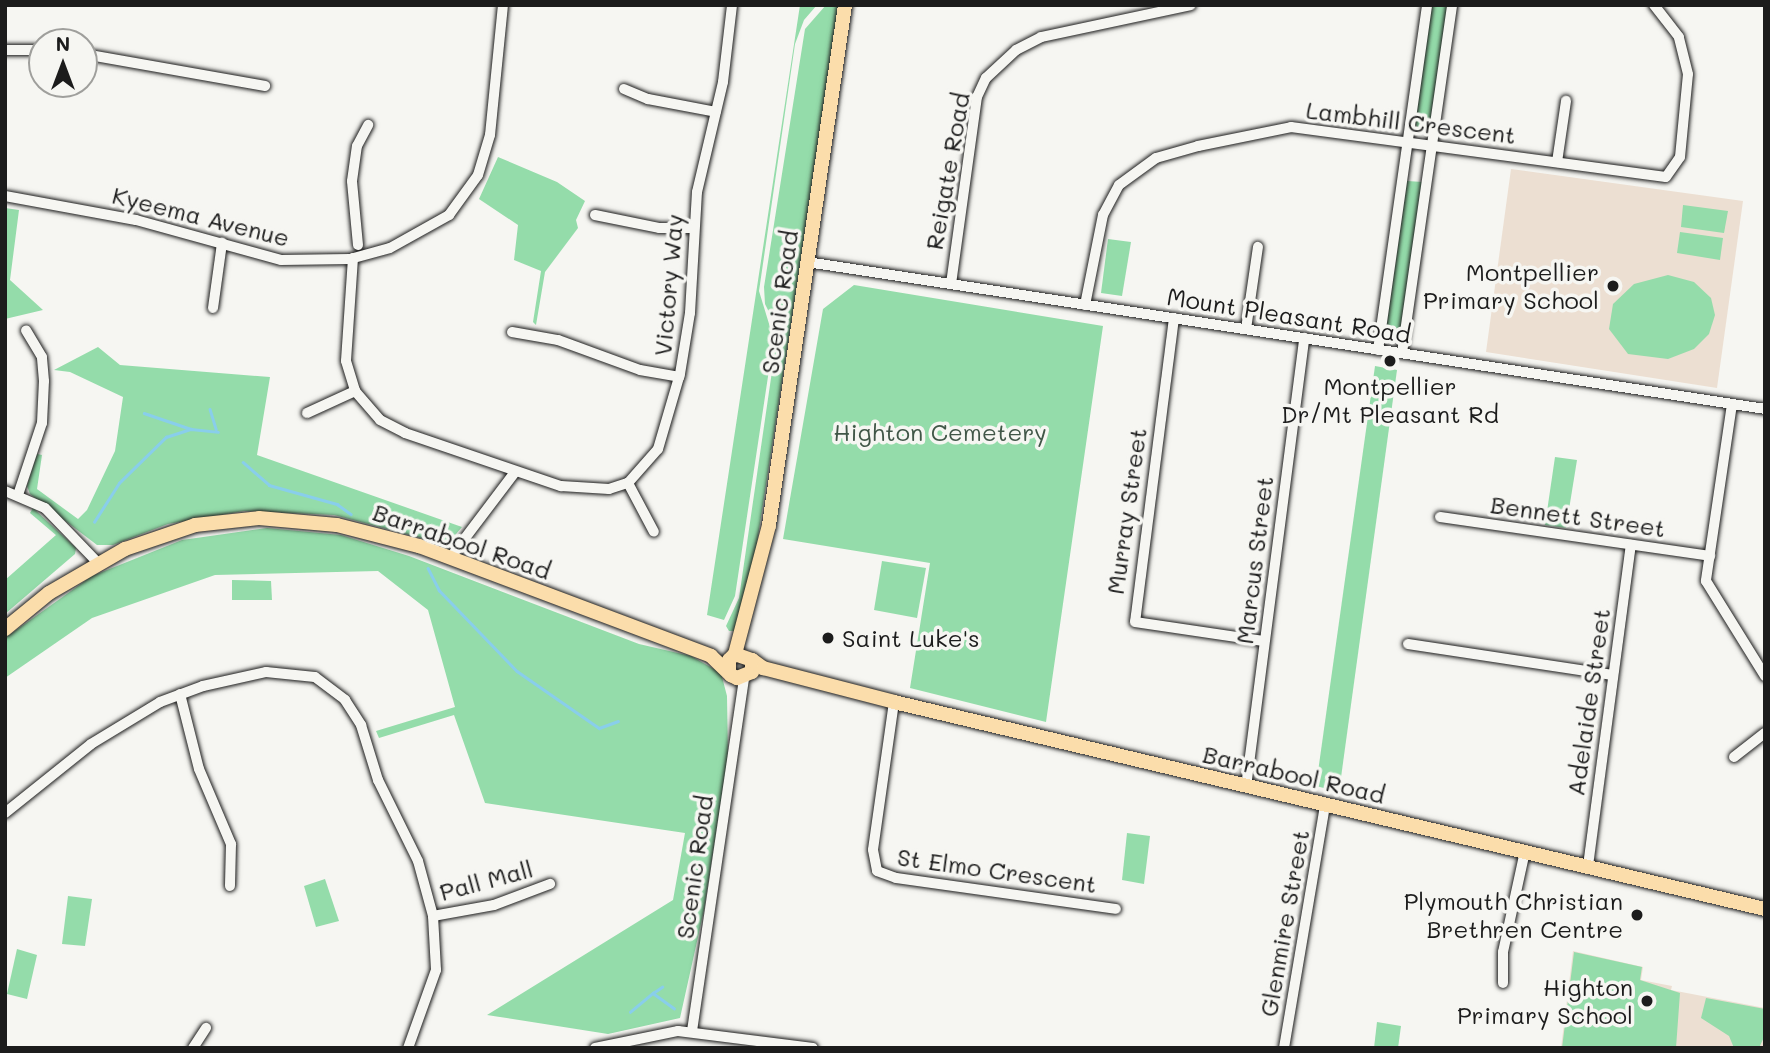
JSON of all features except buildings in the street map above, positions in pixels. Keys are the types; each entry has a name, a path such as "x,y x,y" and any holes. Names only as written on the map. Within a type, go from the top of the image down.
{"main road":[{"name":"Scenic Road","path":"738,676 734,655 752,604 769,525 845,5"},
{"name":"Barrabool Road","path":"5,629 49,593 125,549 195,525 259,519 337,525 450,558 713,657 738,676 813,681"},
{"name":"Scenic Road","path":"738,676 751,659 752,604"},
{"name":"Barrabool Road","path":"713,657 734,655 751,659 763,668 894,702 1765,909"}],"street":[{"name":"Kyeema Avenue","path":"5,196 81,207 281,260 353,258 390,248 429,229 456,208 473,185 488,146 503,5"},
{"name":"Victory Way","path":"628,483 658,449 679,377 690,313 694,228 701,167 716,112 732,5"},
{"name":"Reigate Road","path":"951,284 977,97 986,78 1016,50 1041,37 1191,5"},
{"path":"1378,350 1427,5"},
{"path":"1402,353 1452,5"},
{"name":"Lambhill Crescent","path":"1086,305 1101,224 1111,197 1134,172 1156,158 1291,127 1666,177 1680,156 1688,74 1679,37 1654,5"},
{"path":"5,50 28,50"},
{"path":"98,56 265,86"},
{"path":"624,89 648,99 716,112"},
{"path":"1557,162 1566,101"},
{"path":"358,245 351,186 357,146 368,125"},
{"path":"595,215 659,228 694,228"},
{"path":"213,307 222,243"},
{"path":"1245,329 1258,247"},
{"path":"353,258 345,354 355,391 386,424 515,472 587,490 628,483 654,532"},
{"name":"Mount Pleasant Road","path":"807,262 1765,409"},
{"name":"Murray Street","path":"1174,318 1135,622 1264,641"},
{"path":"18,495 42,423 42,357 26,330"},
{"path":"512,332 558,340 640,370 679,377"},
{"name":"Marcus Street","path":"1246,787 1304,338"},
{"path":"307,412 355,391"},
{"path":"1732,404 1706,580 1765,676"},
{"path":"450,558 515,472"},
{"path":"5,491 45,509 99,564"},
{"name":"Bennett Street","path":"1440,517 1710,556"},
{"name":"Adelaide Street","path":"1588,866 1631,545"},
{"path":"1408,644 1613,675"},
{"path":"5,813 114,728 180,694 228,679 286,670 316,677 345,700 410,843 433,916 436,970 408,1048"},
{"name":"Scenic Road","path":"692,1031 740,709 738,676"},
{"path":"180,694 199,769 231,844 230,886"},
{"name":"St Elmo Crescent","path":"894,702 873,850 877,871 896,878 1116,909"},
{"path":"1734,757 1765,733"},
{"name":"Glenmire Street","path":"1284,1048 1325,805"},
{"path":"1503,983 1503,951 1525,851"},
{"name":"Pall Mall","path":"433,916 494,905 550,884"},
{"path":"193,1048 206,1028"},
{"path":"595,1048 692,1031 813,1048"}],"shaded area":[{"name":"Montpellier Primary School","path":"1511,169 1743,201 1717,388 1486,352"},
{"name":"Highton Primary School","path":"1573,951 1643,967 1641,980 1672,986 1671,990 1765,1008 1765,1048 1561,1048"}],"green space":[{"path":"800,5 817,5 804,20 795,44 759,291 773,337 772,350 735,596 724,620 707,615"},
{"path":"826,5 838,5 749,595 736,631 729,631 726,626 739,598 778,330 765,304 764,287 805,29"},
{"path":"1431,5 1448,5 1429,130 1422,133 1415,124"},
{"path":"498,157 557,182 585,201 576,220 578,228 545,272 536,325 533,322 541,271 514,260 518,225 479,199"},
{"path":"1407,181 1423,182 1400,339 1385,336"},
{"path":"1683,205 1728,211 1724,233 1681,227"},
{"path":"5,208 19,210 10,280 43,310 5,319"},
{"path":"1680,232 1723,238 1720,260 1677,253"},
{"path":"1108,239 1131,242 1122,296 1101,293"},
{"path":"1668,275 1694,282 1711,298 1715,315 1709,334 1694,349 1668,359 1628,354 1609,329 1613,304 1634,284"},
{"name":"Highton Cemetery","path":"854,285 1103,326 1046,722 910,688 930,563 783,539 823,309"},
{"path":"98,347 120,365 270,377 257,455 462,527 450,541 440,543 334,515 244,511 168,524 113,545 97,545 30,494 27,486 37,454 42,455 37,489 78,519 87,510 115,451 123,397 70,372 54,370"},
{"path":"1375,366 1397,370 1339,792 1316,786"},
{"path":"1555,457 1577,460 1566,528 1545,525"},
{"path":"33,508 76,548 75,554 5,614 5,580 56,535 30,513"},
{"path":"267,528 341,535 409,556 639,644 691,656 721,673 727,696 728,756 704,910 680,1018 608,1034 487,1015 673,900 685,833 485,803 454,715 379,738 376,731 455,707 428,610 378,571 215,575 92,618 5,678 5,638 92,576 182,540"},
{"path":"882,561 926,568 917,618 874,610"},
{"path":"232,580 271,581 272,600 232,600"},
{"path":"1127,833 1150,836 1144,884 1122,880"},
{"path":"325,879 339,921 316,927 304,886"},
{"path":"68,896 92,899 85,946 62,944"},
{"path":"17,949 37,955 27,999 7,994"},
{"name":"Highton Primary School","path":"1574,952 1642,967 1640,980 1680,993 1676,1048 1562,1048"},
{"path":"1706,998 1765,1009 1765,1035 1759,1048 1734,1048 1729,1036 1701,1018"},
{"path":"1377,1022 1401,1026 1398,1048 1374,1048"}],"waterway":[{"path":"210,409 216,429"},
{"path":"144,413 191,429"},
{"path":"94,522 119,483 166,437 191,429 218,432"},
{"path":"243,462 269,485 337,504 351,514"},
{"path":"428,568 439,590 517,671 599,728 618,721"},
{"path":"653,993 662,987"},
{"path":"630,1012 653,993 674,1008"}],"place":[{"name":"Montpellier Primary School","path":"1613,286"},
{"name":"Montpellier Dr/Mt Pleasant Rd","path":"1390,361"},
{"name":"Saint Luke's","path":"828,638"},
{"name":"Plymouth Christian Brethren Centre","path":"1637,915"},
{"name":"Highton Primary School","path":"1647,1001"}]}
